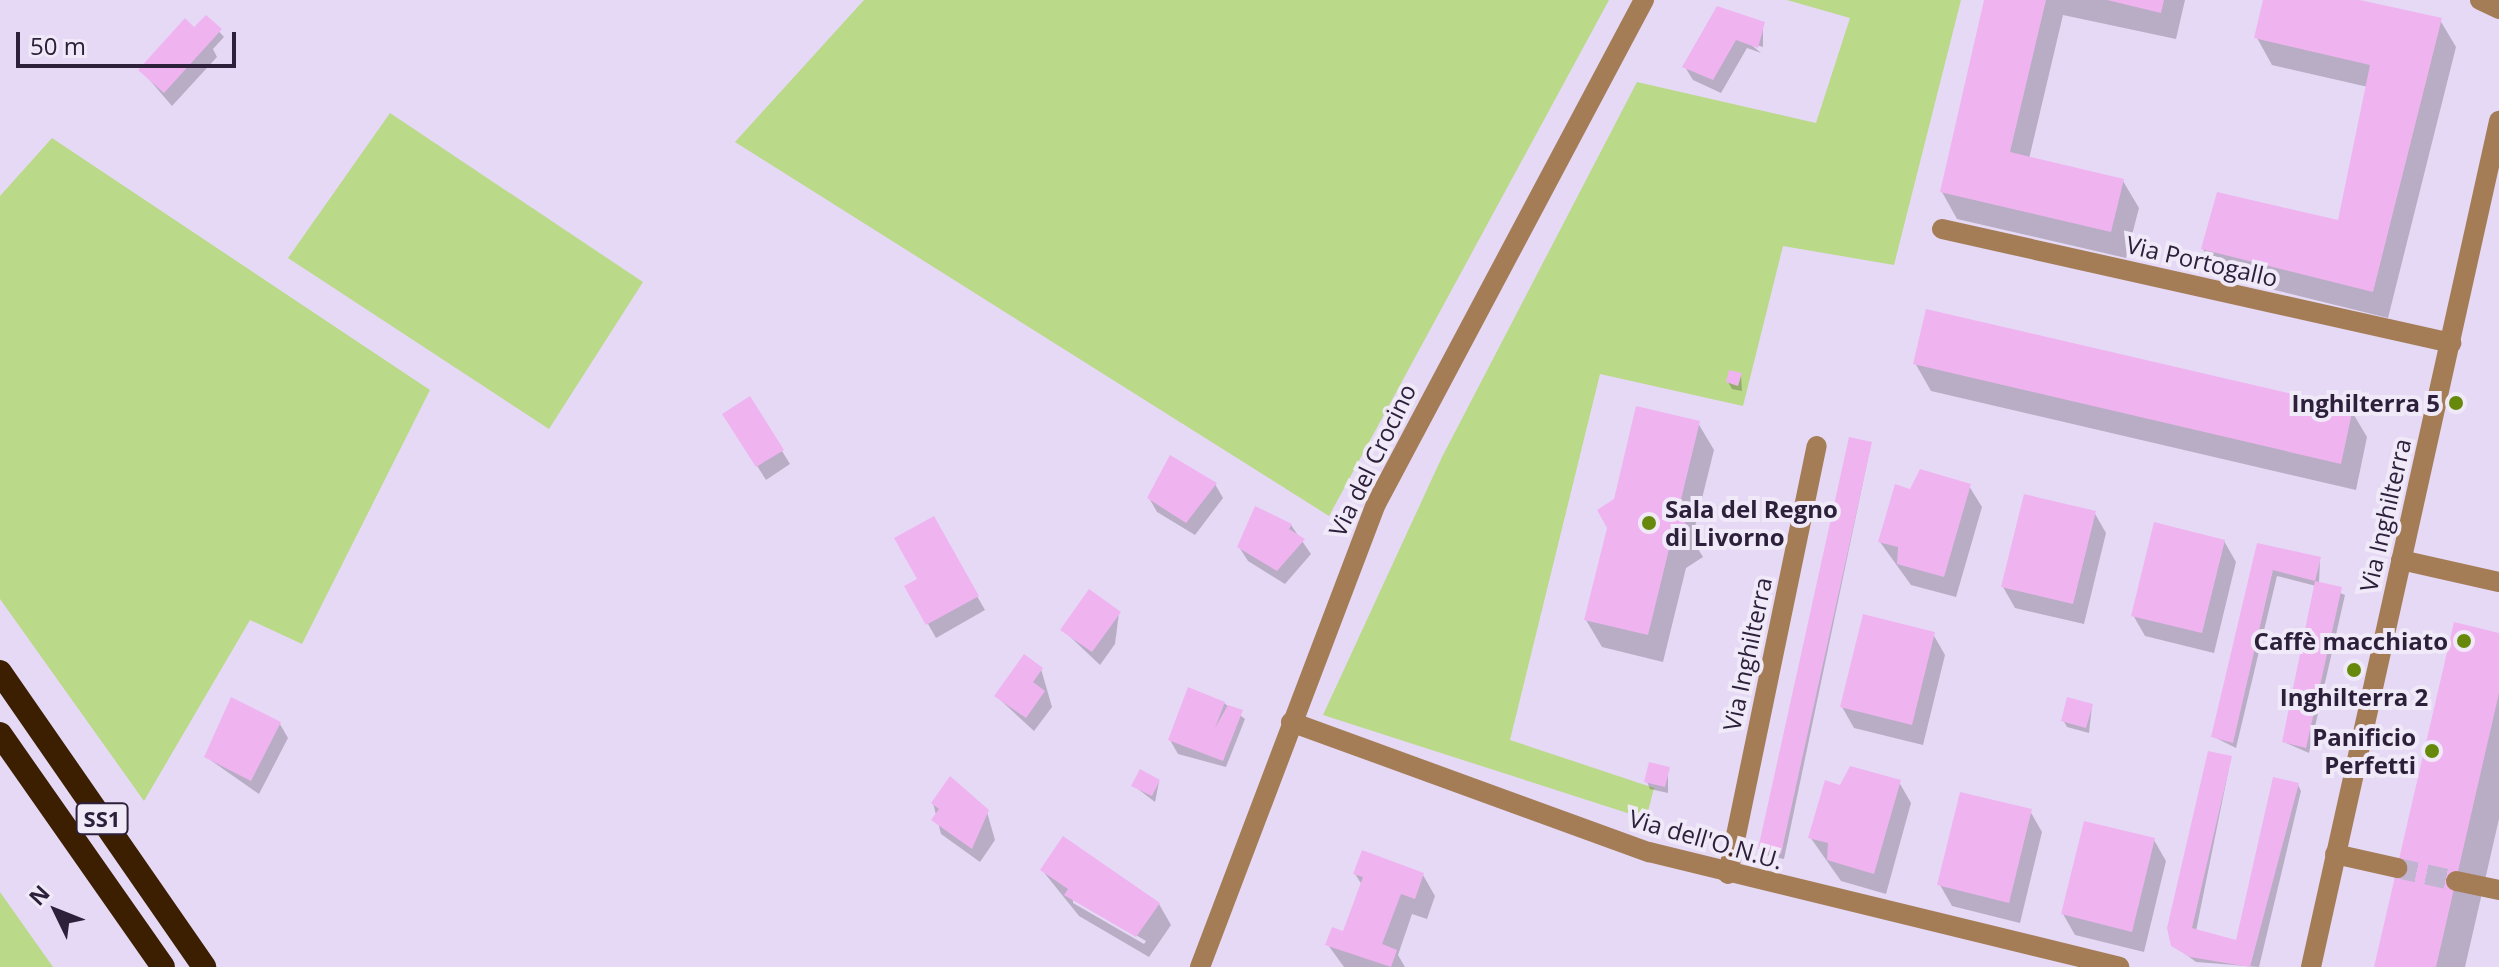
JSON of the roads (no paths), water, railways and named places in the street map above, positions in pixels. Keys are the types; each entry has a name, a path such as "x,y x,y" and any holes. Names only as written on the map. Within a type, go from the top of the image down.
{"highway":[{"name":"SS1","path":"0,672 204,967"},
{"name":"SS1","path":"0,734 163,967"}],"street":[{"name":"Via del Crocino","path":"1200,967 1376,504 1644,0"},
{"path":"2480,0 2499,9"},
{"name":"Via Inghilterra","path":"2311,967 2499,121"},
{"name":"Via Portogallo","path":"1942,229 2451,343"},
{"name":"Via Inghilterra","path":"1728,874 1817,446"},
{"path":"2401,560 2499,582"},
{"name":"Via dell'O.N.U.","path":"1291,722 1649,852 1728,874 2119,967"},
{"path":"2335,854 2397,868"},
{"path":"2456,881 2499,890"}],"tunnel":[{"path":"2397,868 2456,881"}],"place":[{"name":"Inghilterra 5","path":"2456,403"},
{"name":"Sala del Regno di Livorno","path":"1649,523"},
{"name":"Caffè macchiato","path":"2464,641"},
{"name":"Inghilterra 2","path":"2354,670"},
{"name":"Panificio Perfetti","path":"2432,751"}]}
